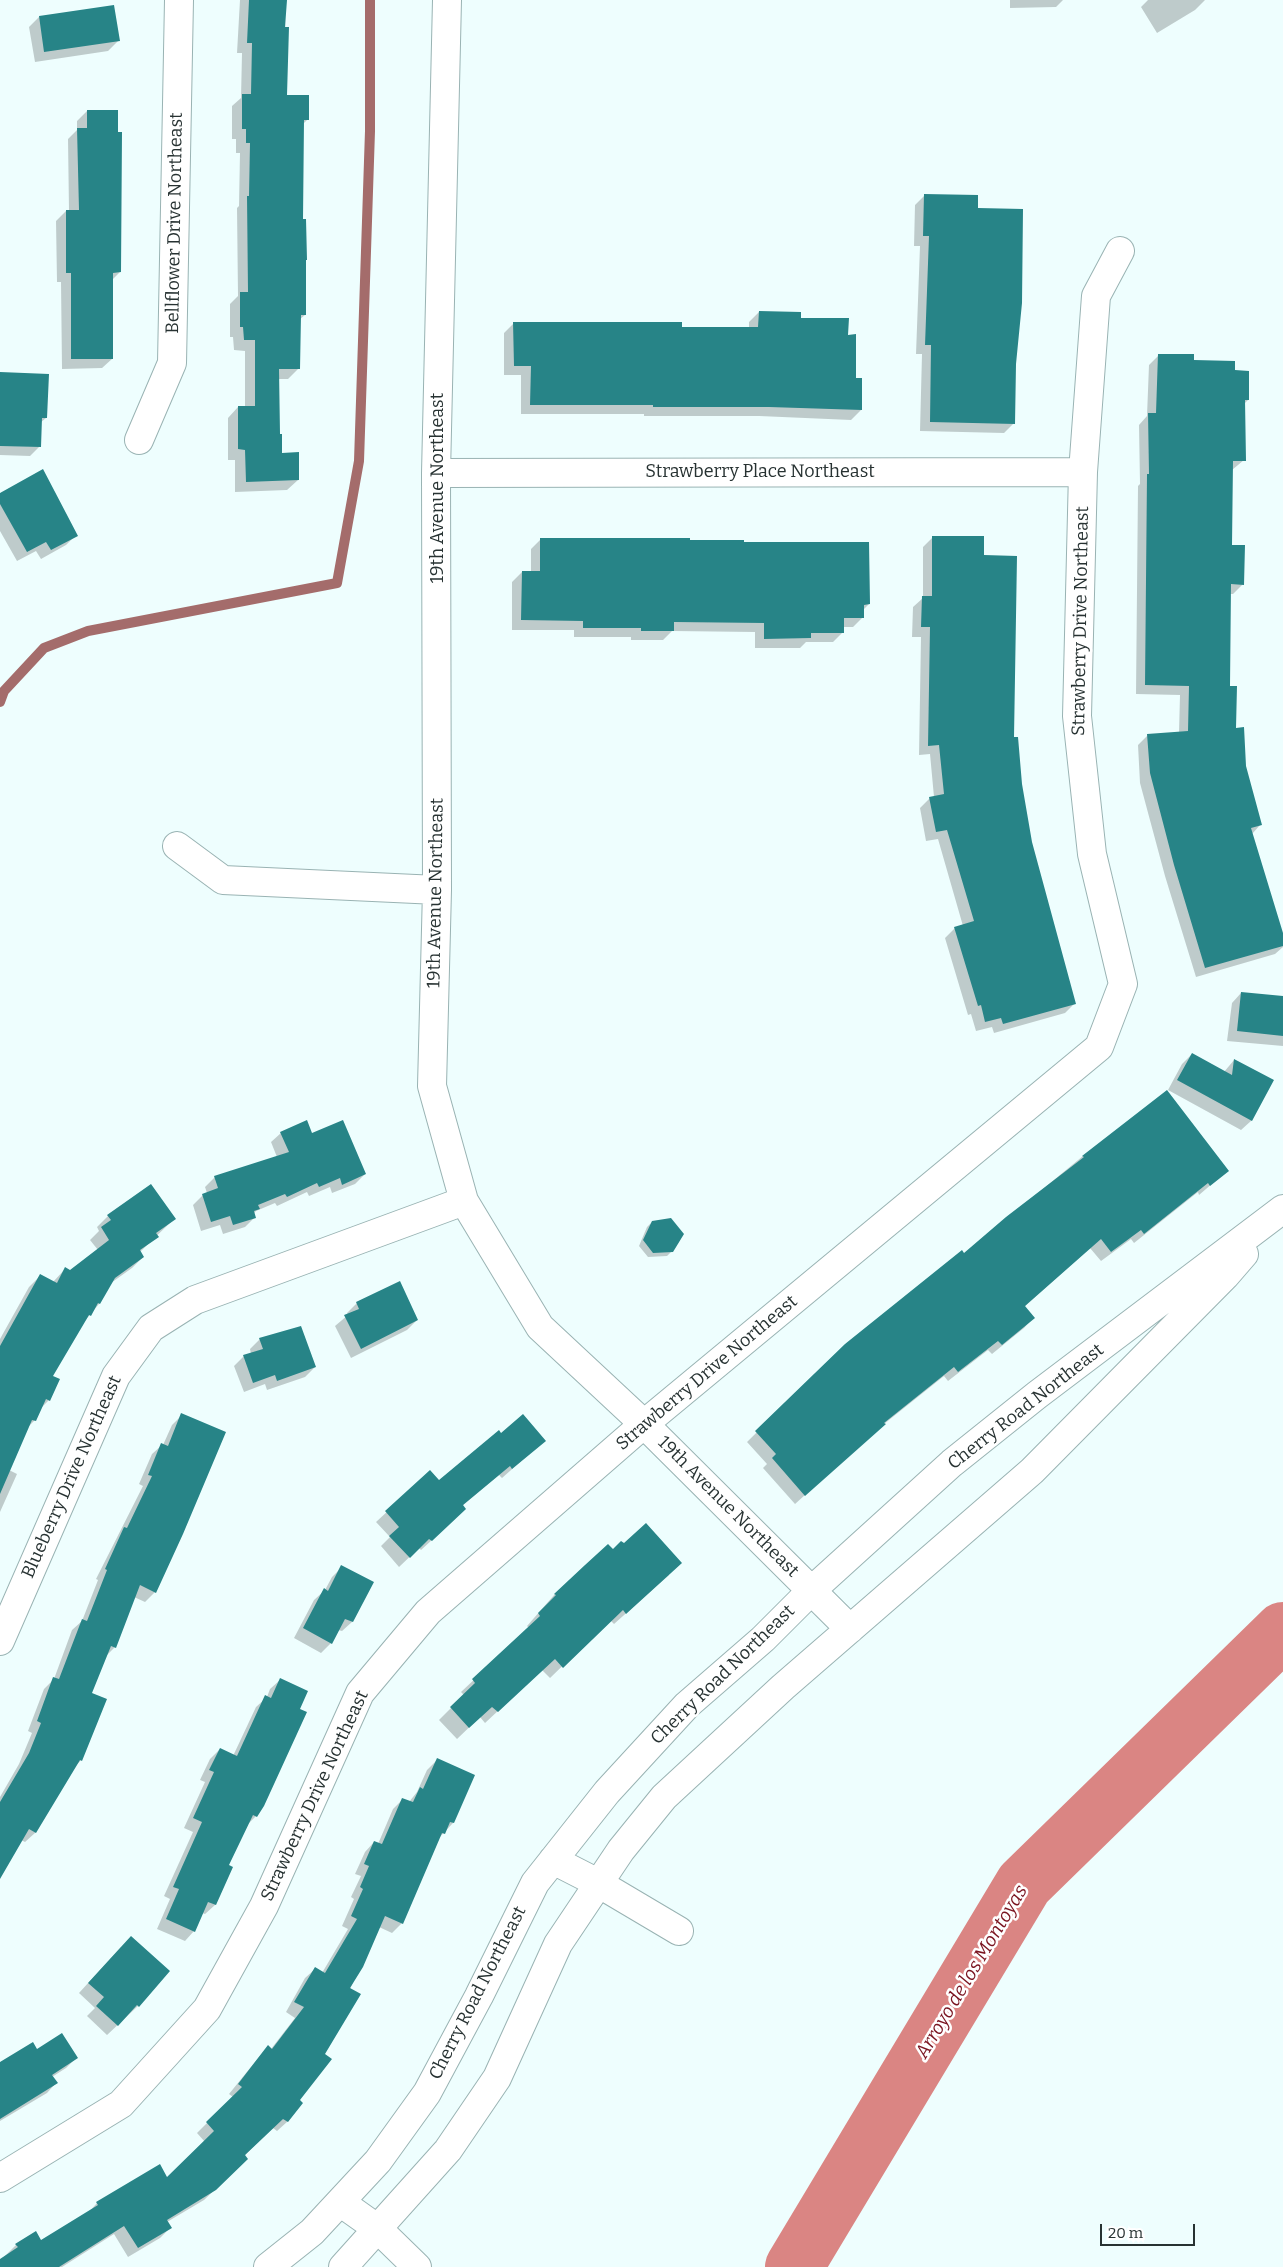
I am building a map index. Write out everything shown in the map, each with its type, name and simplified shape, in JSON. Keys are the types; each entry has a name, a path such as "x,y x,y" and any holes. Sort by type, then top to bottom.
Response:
{"street":[{"name":"Bellflower Drive Northeast","path":"139,440 172,363 179,0"},
{"name":"19th Avenue Northeast","path":"447,0 436,473 436,890 432,1086 464,1201 540,1327 644,1424 850,1629"},
{"name":"Strawberry Drive Northeast","path":"0,2178 121,2104 207,2009 264,1906 360,1693 428,1612 644,1424 1099,1046 1123,984 1092,854 1077,716 1083,472 1096,296 1120,251"},
{"name":"Strawberry Place Northeast","path":"436,473 1083,472"},
{"path":"178,846 223,880 436,890"},
{"name":"Blueberry Drive Northeast","path":"0,1641 116,1376 151,1328 195,1300 464,1201"},
{"name":"Cherry Road Northeast","path":"268,2267 312,2232 378,2161 427,2092 479,1996 535,1883 607,1792 687,1705 763,1639 812,1590 952,1463 1038,1395 1281,1211"},
{"name":"Cherry Road Northeast","path":"343,2267 448,2150 497,2078 558,1944 621,1850 664,1797 783,1687 1032,1470 1224,1276 1281,1211"},
{"path":"554,1860 598,1883 679,1931"},
{"path":"340,2202 378,2229 417,2267"}],"building":[{"path":"249,0 287,0 285,27 289,27 287,95 309,95 309,120 304,120 303,219 306,219 306,315 301,315 300,369 279,369 282,453 299,452 299,480 246,482 245,450 238,449 238,406 255,406 255,340 244,340 243,327 240,327 240,292 248,292 247,196 249,196 250,143 246,143 246,129 242,129 242,94 251,94 252,43 247,43"},
{"path":"114,5 120,41 44,52 39,16"},
{"path":"87,110 118,110 118,132 122,132 121,272 113,273 113,359 71,359 71,273 66,273 66,210 79,210 77,128 87,128"},
{"path":"924,194 978,195 978,208 1023,209 1022,303 1016,364 1015,424 930,422 931,345 925,345 929,236 923,236"},
{"path":"759,311 801,312 801,318 849,318 848,335 856,334 856,378 862,378 862,410 769,407 653,407 653,405 530,405 531,366 514,366 513,322 682,322 682,327 758,327"},
{"path":"1158,354 1194,354 1194,360 1235,361 1235,370 1249,371 1249,400 1245,400 1246,461 1233,461 1232,545 1245,545 1244,585 1231,584 1230,686 1237,686 1236,728 1244,727 1246,766 1262,825 1251,828 1283,933 1283,946 1205,968 1174,865 1150,773 1147,734 1188,731 1189,686 1145,685 1147,474 1149,474 1148,413 1156,413"},
{"path":"0,372 49,374 47,418 42,418 41,447 0,446"},
{"path":"43,469 78,536 51,550 46,542 27,552 0,504 0,493"},
{"path":"932,536 984,536 984,555 1017,556 1014,737 1018,737 1022,784 1032,842 1076,1004 1003,1024 1001,1018 985,1022 981,1005 978,1006 954,927 974,921 947,830 936,832 929,797 944,794 939,745 928,746 930,627 921,627 922,596 932,596"},
{"path":"540,538 690,538 690,540 744,540 744,542 869,542 870,604 864,605 864,618 844,618 844,633 811,633 811,638 764,639 764,623 674,622 674,631 641,631 641,628 583,628 583,621 521,620 522,571 540,571"},
{"path":"1241,992 1283,996 1283,1036 1237,1031"},
{"path":"1192,1053 1232,1075 1234,1059 1274,1080 1252,1121 1177,1080"},
{"path":"1167,1090 1229,1171 1210,1186 1208,1183 1144,1234 1141,1230 1111,1252 1101,1239 1025,1306 1035,1318 1002,1345 998,1341 958,1372 954,1367 884,1423 886,1424 805,1496 772,1458 776,1454 755,1431 845,1344 962,1250 964,1253 1006,1217"},
{"path":"307,1120 312,1133 343,1120 366,1174 342,1185 340,1178 319,1187 317,1183 287,1197 285,1194 258,1205 260,1209 254,1211 256,1218 233,1225 230,1216 211,1222 202,1194 218,1188 214,1176 289,1152 280,1132"},
{"path":"151,1184 176,1219 156,1233 159,1237 140,1250 144,1257 115,1278 100,1304 98,1303 91,1316 89,1315 53,1376 60,1379 50,1401 46,1399 36,1421 32,1420 0,1494 0,1346 40,1274 57,1283 65,1267 70,1270 109,1240 101,1227 111,1220 107,1215"},
{"path":"671,1218 684,1234 673,1252 653,1253 643,1240 652,1221"},
{"path":"400,1281 418,1320 361,1349 344,1315 359,1309 356,1302"},
{"path":"301,1326 316,1367 277,1381 275,1375 253,1383 243,1355 263,1349 259,1338"},
{"path":"181,1413 226,1432 156,1593 140,1585 116,1648 111,1646 92,1693 107,1699 82,1761 80,1760 36,1833 29,1829 0,1879 0,1802 29,1753 41,1723 37,1721 53,1677 59,1679 82,1619 87,1621 107,1570 105,1569 124,1527 127,1528 152,1476 148,1475 161,1443 168,1446"},
{"path":"523,1414 546,1441 512,1469 510,1466 463,1505 466,1509 432,1541 429,1539 410,1558 389,1536 399,1527 385,1511 430,1470 439,1480 499,1430 501,1433"},
{"path":"646,1523 682,1563 626,1614 623,1610 563,1668 555,1659 498,1712 492,1707 469,1728 450,1707 475,1683 472,1679 540,1616 538,1613 556,1595 554,1594 608,1544 613,1549 621,1541 624,1543"},
{"path":"341,1565 374,1582 353,1622 345,1619 332,1644 303,1628 324,1588 328,1591"},
{"path":"280,1678 308,1691 300,1709 307,1712 264,1806 257,1817 253,1815 229,1865 233,1867 216,1905 208,1902 195,1932 166,1919 179,1889 173,1887 202,1822 193,1818 214,1772 209,1770 220,1748 237,1756 265,1695 271,1698"},
{"path":"437,1758 475,1775 454,1823 450,1822 445,1834 442,1833 403,1924 385,1916 363,1967 350,1988 361,1994 325,2054 332,2059 300,2100 303,2103 288,2122 283,2119 245,2155 248,2159 216,2190 167,2220 172,2228 138,2248 124,2226 59,2267 0,2267 0,2259 18,2247 15,2244 36,2231 41,2240 98,2205 96,2202 160,2164 167,2177 214,2131 206,2122 242,2087 238,2084 268,2045 272,2049 304,2007 294,2002 315,1967 325,1973 357,1919 351,1916 363,1889 360,1887 369,1866 364,1864 374,1841 382,1844 402,1798 413,1802 420,1787 423,1789"},
{"path":"131,1936 170,1971 139,2007 137,2005 118,2026 96,2006 104,1997 88,1983"},
{"path":"62,2033 78,2058 52,2075 58,2083 0,2119 0,2062 33,2042 37,2049"}],"waterway":[{"path":"0,702 4,691 44,648 88,631 337,583 359,461 370,131 370,0"},
{"name":"Arroyo de los Montoyas","path":"794,2267 1024,1884 1283,1631"}]}
